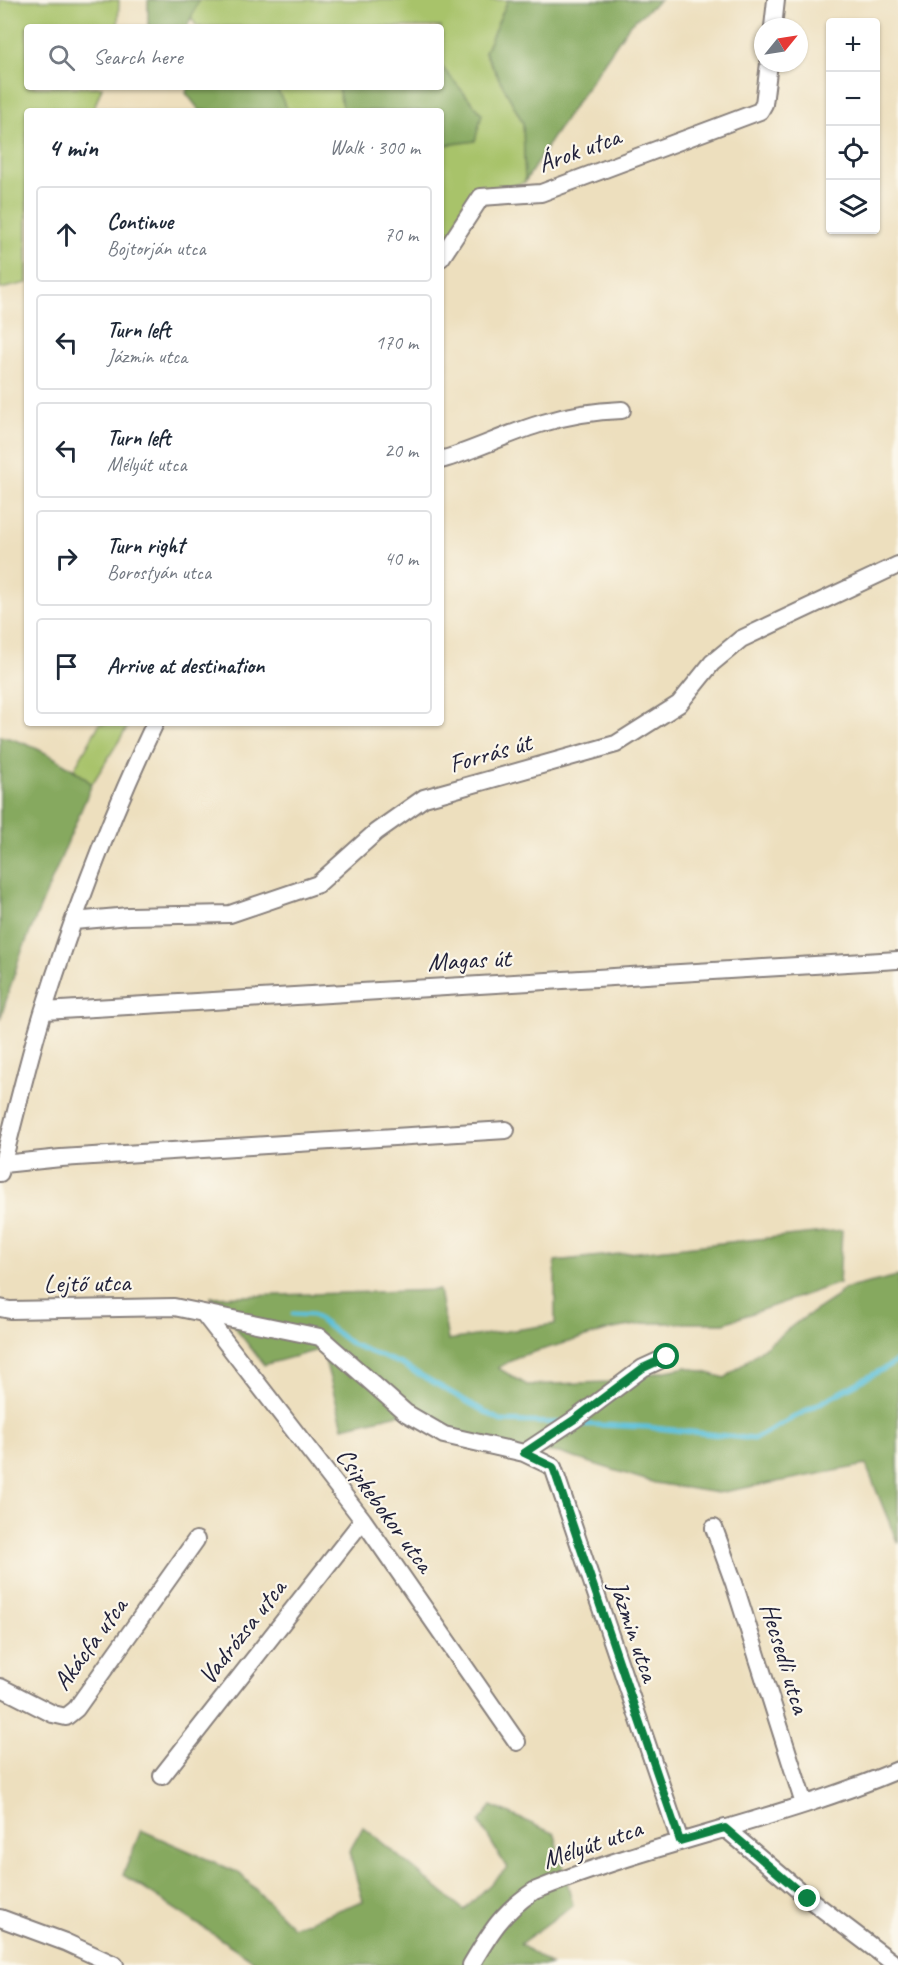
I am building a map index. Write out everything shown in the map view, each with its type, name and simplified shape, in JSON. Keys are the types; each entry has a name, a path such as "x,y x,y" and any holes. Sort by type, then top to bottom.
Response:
{"street":[{"path":"774,18 776,0"},
{"name":"Árok utca","path":"444,253 481,197 541,193 760,111 764,104 768,72"},
{"path":"444,459 542,423 594,411 622,410"},
{"name":"Forrás út","path":"74,921 129,916 230,914 318,884 376,832 424,798 616,744 679,704 712,663 741,639 898,566"},
{"path":"154,726 127,782 74,921 44,1011 1,1168 61,1158 506,1130"},
{"name":"Magas út","path":"44,1011 898,960"},
{"name":"Lejtő utca","path":"0,1308 10,1310 174,1307 204,1314"},
{"name":"Jázmin utca","path":"204,1314 320,1336 406,1413 444,1435 524,1453 553,1467 680,1841"},
{"name":"Csipkebokor utca","path":"204,1314 363,1520 517,1742"},
{"path":"524,1453 575,1419 643,1368 667,1357"},
{"name":"Vadrózsa utca","path":"162,1776 363,1520"},
{"name":"Hecsedli utca","path":"714,1528 734,1583 804,1804"},
{"name":"Akácfa utca","path":"0,1687 53,1714 66,1717 76,1708 196,1540"},
{"name":"Mélyút utca","path":"471,1965 500,1918 517,1902 534,1892 680,1841 804,1804 898,1770"},
{"path":"725,1828 808,1899 896,1965"},
{"path":"0,1918 65,1942 115,1965"}],"green space":[{"path":"0,0 119,0 118,24 24,24 24,90 101,90 94,108 24,108 24,284 0,289"},
{"path":"148,0 199,0 188,24 148,24"},
{"path":"180,0 508,0 485,53 523,123 525,182 481,197 444,252 444,108 248,108 237,90 444,90 444,24 195,24"},
{"path":"508,0 660,0 630,24 525,182 523,123 485,52"},
{"path":"444,70 482,114 475,141 445,145 444,148 444,108 342,108 339,90 444,90"},
{"path":"187,90 278,90 286,108 198,108 186,93"},
{"path":"98,726 128,726 92,784 74,769"},
{"path":"0,736 49,755 92,784 20,956 0,1020"},
{"path":"842,1230 839,1283 724,1323 649,1323 613,1329 517,1357 498,1368 527,1385 608,1382 687,1367 725,1378 844,1289 898,1276 898,1544 866,1465 718,1493 655,1483 559,1453 457,1442 399,1414 343,1427 322,1349 264,1365 211,1297 439,1290 448,1340 555,1324 555,1261"},
{"path":"492,1806 555,1834 573,1905 520,1944 551,1965 260,1965 123,1875 141,1830 239,1873 293,1927 363,1901 349,1852 363,1827 464,1910 507,1868 479,1822"}],"waterway":[{"path":"293,1314 313,1315 353,1345 401,1364 501,1421 560,1423"},
{"path":"575,1424 647,1427 754,1439 898,1361"}],"route":[{"path":"667,1357 643,1368 575,1419 524,1453 553,1467 680,1841 725,1828 808,1899"}]}
